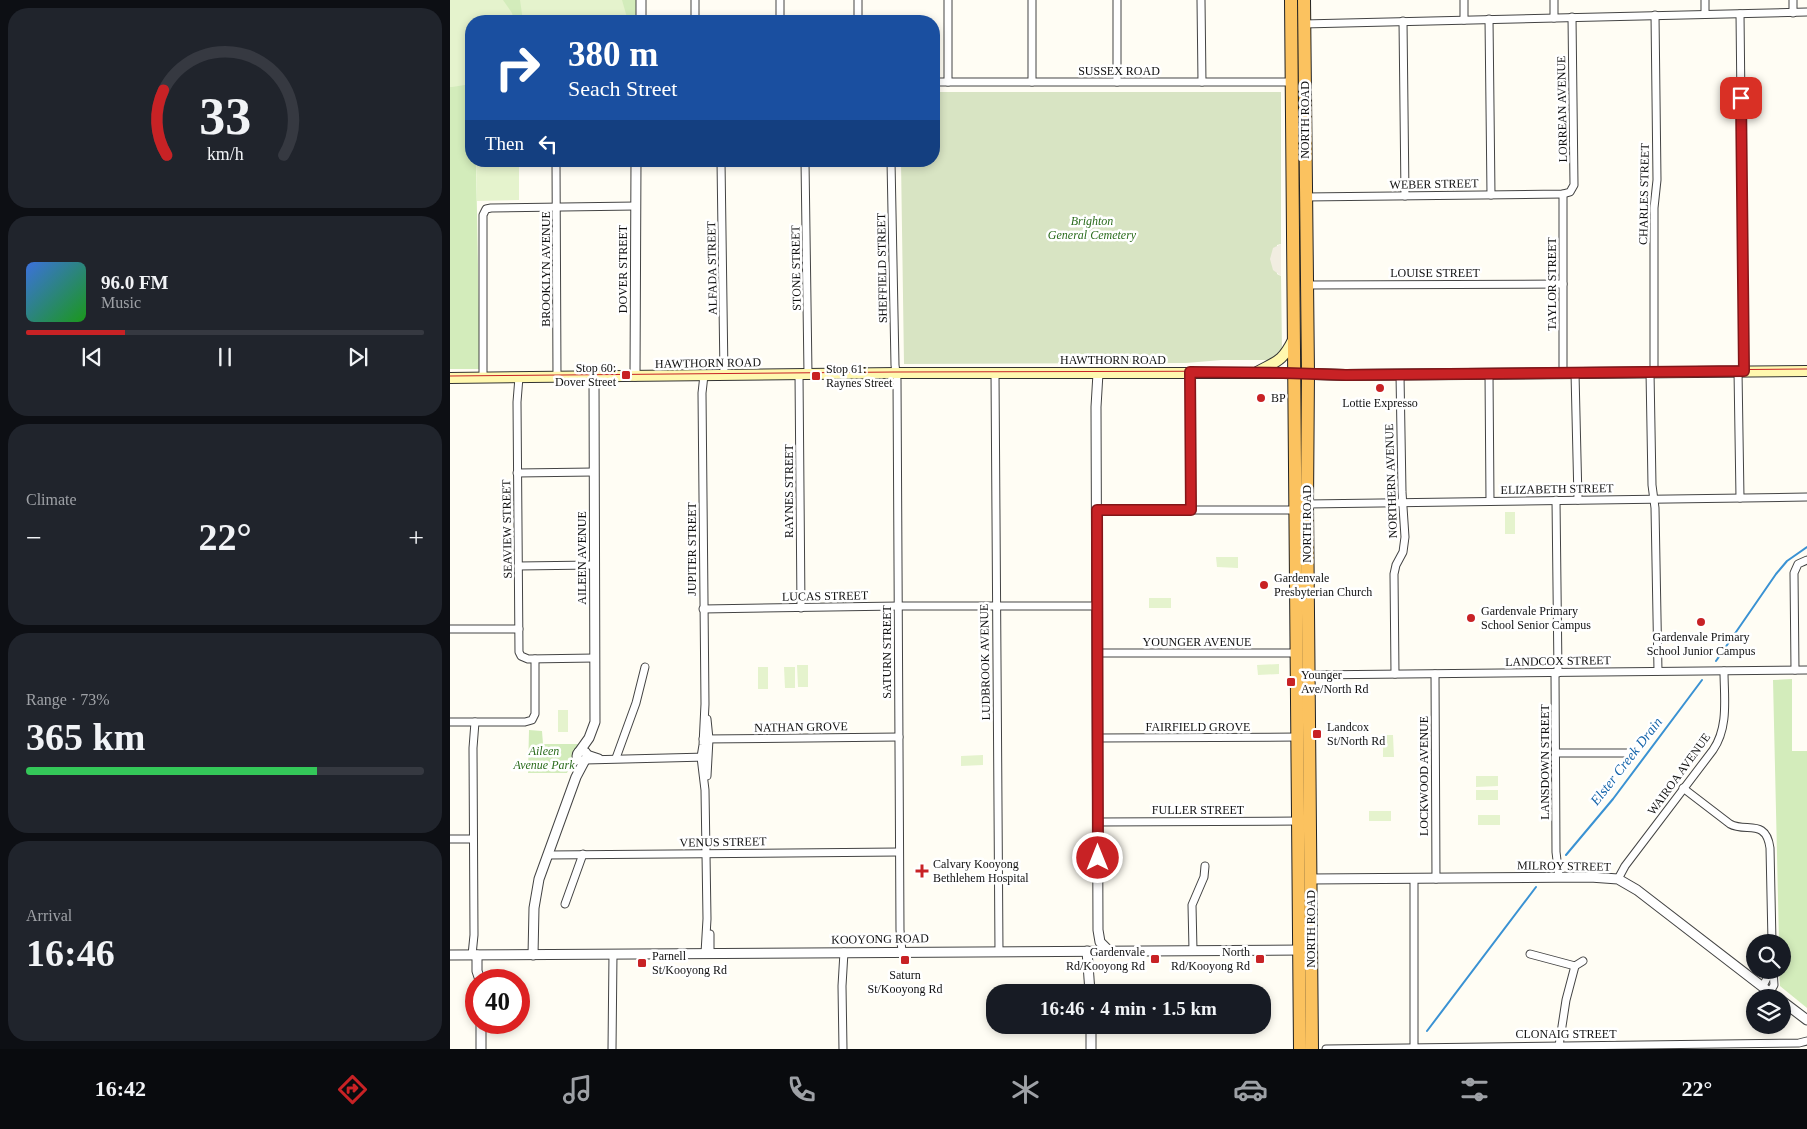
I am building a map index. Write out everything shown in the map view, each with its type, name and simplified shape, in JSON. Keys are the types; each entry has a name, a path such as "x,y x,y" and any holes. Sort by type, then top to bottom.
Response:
{"highway":[{"name":"NORTH ROAD","path":"1291,0 1298,24"},
{"name":"NORTH ROAD","path":"1304,0 1298,24 1294,414 1302,507 1308,675 1304,779 1299,821 1312,1049"},
{"name":"NORTH ROAD","path":"1298,82 1308,285 1308,413 1302,507 1297,653 1298,737 1304,779 1310,880 1300,1049"},
{"path":"1294,414 1308,413"}],"main road":[{"path":"1256,373 1280,360 1288,351 1294,338"},
{"name":"HAWTHORN ROAD","path":"450,378 896,373 1489,374 1807,370"}],"street":[{"path":"641,0 641,15"},
{"path":"695,0 695,15"},
{"path":"780,0 780,15"},
{"path":"858,0 858,15"},
{"path":"948,0 948,82"},
{"path":"1032,0 1032,82"},
{"path":"1117,0 1117,82"},
{"path":"1202,0 1202,82"},
{"path":"1464,0 1464,20"},
{"path":"1554,0 1554,18"},
{"path":"1705,0 1705,14"},
{"path":"1793,0 1793,13"},
{"path":"1298,24 1807,12"},
{"path":"1740,14 1740,498"},
{"name":"CHARLES STREET","path":"1655,15 1657,180 1654,208 1652,372 1653,499 1655,508 1658,671"},
{"name":"LORREAN AVENUE","path":"1563,194 1570,192 1574,185 1572,17"},
{"path":"1489,19 1491,195"},
{"path":"1403,21 1405,196"},
{"name":"SUSSEX ROAD","path":"940,82 1298,82"},
{"name":"BROOKLYN AVENUE","path":"556,167 558,377"},
{"name":"DOVER STREET","path":"635,376 636,167"},
{"name":"ALFADA STREET","path":"722,167 724,375"},
{"name":"STONE STREET","path":"804,374 805,167"},
{"name":"SHEFFIELD STREET","path":"891,167 896,373"},
{"name":"WEBER STREET","path":"1305,197 1563,194"},
{"name":"TAYLOR STREET","path":"1563,194 1563,373"},
{"path":"483,378 484,215 486,209 636,206"},
{"name":"LOUISE STREET","path":"1308,285 1563,284"},
{"path":"1190,372 1191,510"},
{"name":"SATURN STREET","path":"896,373 900,952"},
{"name":"LUDBROOK AVENUE","path":"995,373 1000,951"},
{"path":"1095,373 1098,930 1100,942 1108,950"},
{"path":"1575,373 1578,500"},
{"name":"RAYNES STREET","path":"801,608 804,374"},
{"name":"NORTHERN AVENUE","path":"1395,674 1394,574 1404,548 1400,374"},
{"path":"1489,374 1490,501"},
{"name":"JUPITER STREET","path":"702,375 703,609 706,739 704,757 708,953"},
{"name":"SEAVIEW STREET","path":"516,377 519,650 521,656 526,659 535,659"},
{"name":"AILEEN AVENUE","path":"533,955 535,898 539,879 595,722 594,377"},
{"path":"517,473 594,472"},
{"name":"ELIZABETH STREET","path":"1097,510 1191,510 1403,502 1807,497"},
{"name":"LANSDOWN STREET","path":"1556,500 1556,878"},
{"path":"1794,670 1794,573 1798,564 1807,560"},
{"path":"518,566 594,565"},
{"name":"LUCAS STREET","path":"703,609 899,606 1097,606"},
{"path":"450,629 519,629"},
{"name":"YOUNGER AVENUE","path":"1097,653 1297,653"},
{"path":"450,722 525,722 532,720 535,714 535,659 595,658"},
{"path":"616,758 636,703 645,667"},
{"name":"WAIROA AVENUE","path":"1618,879 1625,866 1720,737 1724,713 1724,670"},
{"name":"LANDCOX STREET","path":"1308,675 1807,670"},
{"name":"LOCKWOOD AVENUE","path":"1434,674 1436,879"},
{"path":"472,722 474,936 477,969"},
{"name":"NATHAN GROVE","path":"706,739 899,737"},
{"name":"FAIRFIELD GROVE","path":"1098,738 1298,737"},
{"path":"1556,754 1635,753"},
{"path":"583,756 600,758 704,757"},
{"path":"1683,788 1730,824 1754,827 1762,831 1768,838 1770,848 1772,934"},
{"name":"FULLER STREET","path":"1098,822 1299,821"},
{"path":"450,839 473,839"},
{"name":"VENUS STREET","path":"548,855 899,852"},
{"path":"565,904 583,854"},
{"path":"1193,950 1192,905 1204,877 1205,866"},
{"name":"MILROY STREET","path":"1310,880 1603,877 1618,879 1637,890 1766,989"},
{"path":"1414,879 1414,1047"},
{"name":"KOOYONG ROAD","path":"450,955 1305,950"},
{"path":"1090,951 1090,984"},
{"path":"841,952 843,1049"},
{"path":"611,954 612,1049"},
{"path":"1530,954 1575,966"},
{"path":"1558,1046 1566,1000 1575,966 1583,961"},
{"path":"1791,1008 1807,1020"},
{"path":"481,1034 481,1049"},
{"path":"1091,1034 1091,1049"},
{"name":"CLONAIG STREET","path":"1326,1049 1777,1046 1807,1041"}],"green space":[{"path":"450,0 637,0 638,15 465,15 465,167 476,167 480,369 450,369"},
{"path":"450,0 503,0 512,15 465,15 465,85 450,87"},
{"path":"520,0 622,0 626,15 522,15"},
{"name":"Brighton General Cemetery","path":"940,92 1281,92 1281,244 1277,245 1277,274 1281,276 1282,349 1276,356 1268,360 1222,360 1186,363 904,364 901,167 940,167"},
{"path":"476,167 519,167 519,200 477,201"},
{"path":"1505,512 1515,512 1515,534 1505,534"},
{"path":"1216,557 1238,557 1238,568 1217,567"},
{"path":"1149,598 1171,598 1171,608 1149,608"},
{"path":"1279,664 1279,674 1258,675 1257,665"},
{"path":"797,665 808,665 808,687 798,687"},
{"path":"758,667 768,667 768,689 758,689"},
{"path":"784,667 795,667 795,688 785,688"},
{"path":"1792,679 1792,751 1807,751 1807,1008 1791,995 1791,989 1784,989 1780,986 1780,979 1791,979 1791,934 1779,934 1773,680"},
{"path":"558,710 568,710 568,732 558,732"},
{"name":"Aileen Avenue Park","path":"529,730 542,731 543,744 578,744 567,773 528,773"},
{"path":"1383,735 1393,735 1394,757 1383,757"},
{"path":"983,755 983,765 961,766 961,756"},
{"path":"1476,776 1498,776 1498,786 1476,787"},
{"path":"1476,790 1498,790 1498,800 1476,800"},
{"path":"1369,811 1391,811 1391,821 1369,821"},
{"path":"1478,815 1500,815 1500,825 1478,825"}],"shaded area":[{"path":"1281,244 1281,276 1273,270 1270,259 1273,248"}],"waterway":[{"name":"Elster Creek Drain","path":"1716,661 1776,574 1787,561 1807,547"},
{"name":"Elster Creek Drain","path":"1566,855 1613,799 1702,680"},
{"name":"Elster Creek Drain","path":"1427,1031 1536,887"}],"tram line":[{"path":"450,376 895,372 1286,371 1346,373 1807,369"}],"place":[{"name":"Stop 60: Dover Street","path":"626,375"},
{"name":"Stop 61: Raynes Street","path":"816,376"},
{"name":"Lottie Expresso","path":"1380,388"},
{"name":"BP","path":"1261,398"},
{"name":"Gardenvale Presbyterian Church","path":"1264,585"},
{"name":"Gardenvale Primary School Senior Campus","path":"1471,618"},
{"name":"Gardenvale Primary School Junior Campus","path":"1701,622"},
{"name":"Younger Ave/North Rd","path":"1291,682"},
{"name":"Landcox St/North Rd","path":"1317,734"},
{"name":"Calvary Kooyong Bethlehem Hospital","path":"922,871"},
{"name":"Gardenvale Rd/Kooyong Rd","path":"1155,959"},
{"name":"North Rd/Kooyong Rd","path":"1260,959"},
{"name":"Saturn St/Kooyong Rd","path":"905,960"},
{"name":"Parnell St/Kooyong Rd","path":"642,963"}],"route":[{"path":"1098,858 1097,510 1191,510 1190,372 1346,375 1744,371 1741,98"}]}
